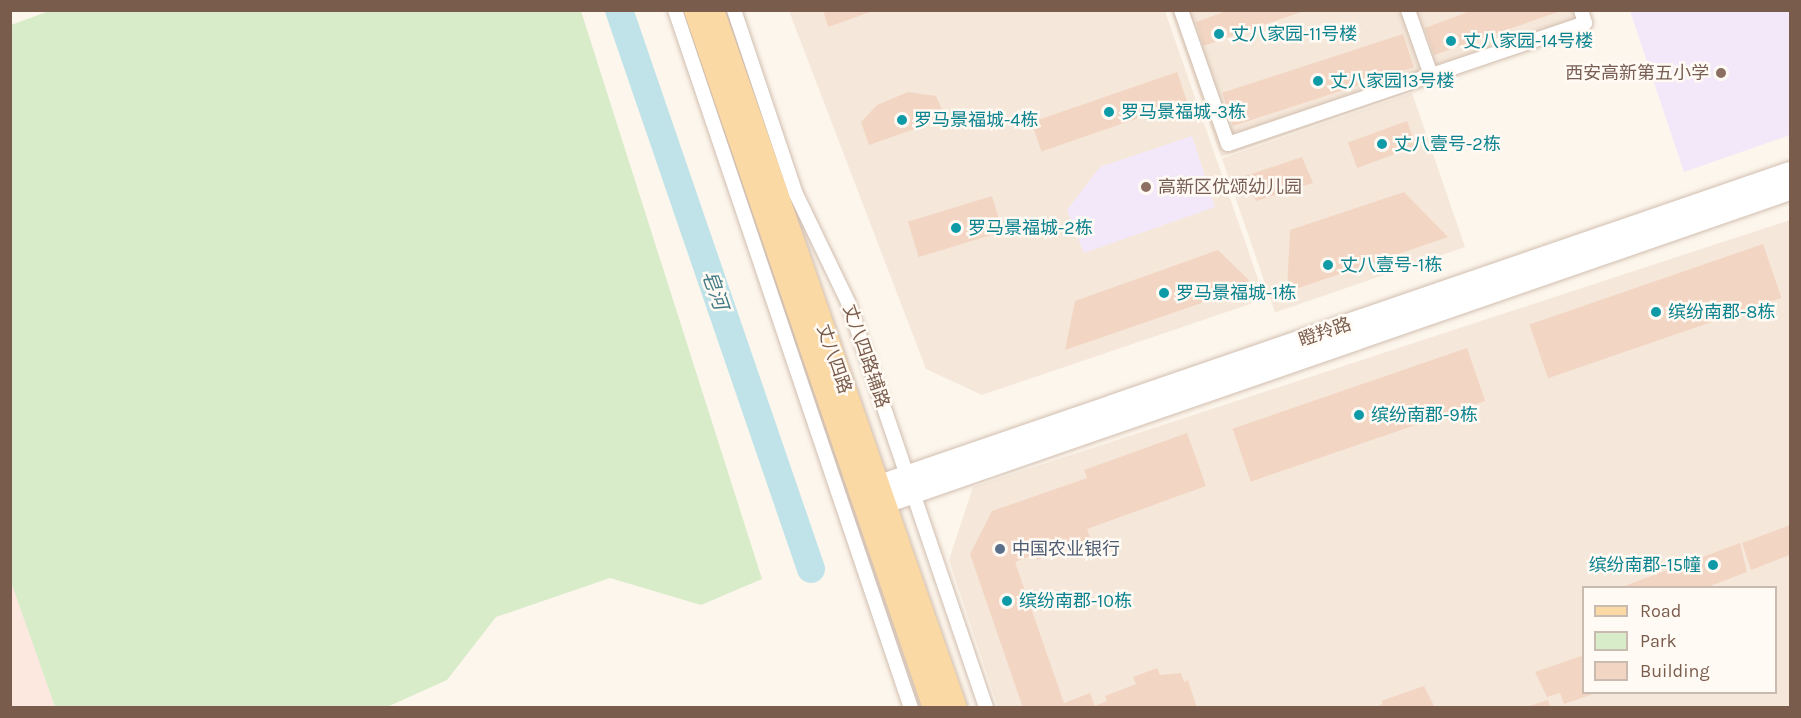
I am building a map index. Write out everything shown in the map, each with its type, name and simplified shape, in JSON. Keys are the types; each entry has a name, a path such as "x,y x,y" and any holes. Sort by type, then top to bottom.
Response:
{"main road":[{"name":"丈八四路","path":"695,10 872,498 956,708"},
{"name":"丈八四路","path":"713,10 872,498 934,708"}],"street":[{"path":"675,10 911,708"},
{"name":"丈八四路辅路","path":"734,10 796,194 848,302 986,708"},
{"path":"1181,10 1228,144 1585,23 1581,10"},
{"path":"1408,10 1431,75"},
{"name":"瞪羚路","path":"910,485 1791,172"},
{"name":"瞪羚路","path":"872,498 1791,190"}],"shaded area":[{"path":"1587,10 1593,28 1221,157 1171,11"},
{"path":"789,11 1165,11 1265,299 982,395 926,369"},
{"name":"西安高新第五小学","path":"1630,11 1790,11 1790,135 1684,172"},
{"path":"1412,93 1465,247 1275,313 1222,158"},
{"name":"高新区优颂幼儿园","path":"1192,136 1215,207 1084,253 1067,210 1100,167"},
{"path":"1790,220 1790,707 998,707 949,560 973,487"},
{"path":"11,579 55,707 11,707"}],"green space":[{"path":"52,10 581,11 762,579 701,605 610,578 496,617 447,680 387,707 55,707 10,579 11,25"}],"building":[{"path":"823,10 873,10 873,11 828,27"},
{"name":"丈八家园-11号楼","path":"1229,10 1304,11 1203,46 1196,22"},
{"name":"丈八家园-14号楼","path":"1473,10 1561,11 1434,55 1425,28"},
{"name":"丈八家园13号楼","path":"1403,34 1414,67 1233,126 1222,93"},
{"name":"罗马景福城-3栋","path":"1177,72 1187,101 1041,151 1031,122"},
{"name":"罗马景福城-4栋","path":"908,92 936,96 946,118 869,145 861,122 877,105"},
{"name":"丈八壹号-2栋","path":"1407,121 1416,146 1357,168 1348,143"},
{"path":"1302,157 1313,183 1256,201 1242,177"},
{"name":"丈八壹号-1栋","path":"1404,192 1448,237 1287,292 1290,230"},
{"name":"罗马景福城-2栋","path":"992,196 1003,231 919,257 908,222"},
{"name":"缤纷南郡-8栋","path":"1763,244 1782,298 1548,378 1529,324"},
{"name":"罗马景福城-1栋","path":"1218,250 1254,285 1065,350 1075,301"},
{"name":"缤纷南郡-9栋","path":"1467,348 1485,401 1251,482 1233,429"},
{"name":"缤纷南郡-10栋","path":"1187,433 1206,486 1087,529 1090,537 1071,547 1037,560 1035,554 1015,562 1064,703 1090,693 1095,706 1107,701 1105,696 1136,684 1133,677 1157,668 1160,675 1181,673 1184,682 1188,680 1197,708 1023,708 970,554 992,511 1087,478 1084,470"},
{"path":"1790,525 1790,555 1751,570 1742,543"},
{"name":"缤纷南郡-15幢","path":"1740,543 1747,572 1710,586 1624,586"},
{"path":"1582,656 1582,694 1593,694 1564,704 1560,693 1547,697 1535,672"},
{"path":"1424,686 1435,708 1374,708 1383,704 1381,701"},
{"path":"1548,700 1551,708 1526,707"}],"waterway":[{"name":"皂河","path":"619,10 811,569"}],"place":[{"name":"丈八家园-11号楼","path":"1219,34"},
{"name":"丈八家园-14号楼","path":"1451,41"},
{"name":"西安高新第五小学","path":"1721,73"},
{"name":"丈八家园13号楼","path":"1318,81"},
{"name":"罗马景福城-3栋","path":"1109,112"},
{"name":"罗马景福城-4栋","path":"902,120"},
{"name":"丈八壹号-2栋","path":"1382,144"},
{"name":"高新区优颂幼儿园","path":"1146,187"},
{"name":"罗马景福城-2栋","path":"956,228"},
{"name":"丈八壹号-1栋","path":"1328,265"},
{"name":"罗马景福城-1栋","path":"1164,293"},
{"name":"缤纷南郡-8栋","path":"1656,312"},
{"name":"缤纷南郡-9栋","path":"1359,415"},
{"name":"中国农业银行","path":"1000,549"},
{"name":"缤纷南郡-15幢","path":"1713,565"},
{"name":"缤纷南郡-10栋","path":"1007,601"}]}
